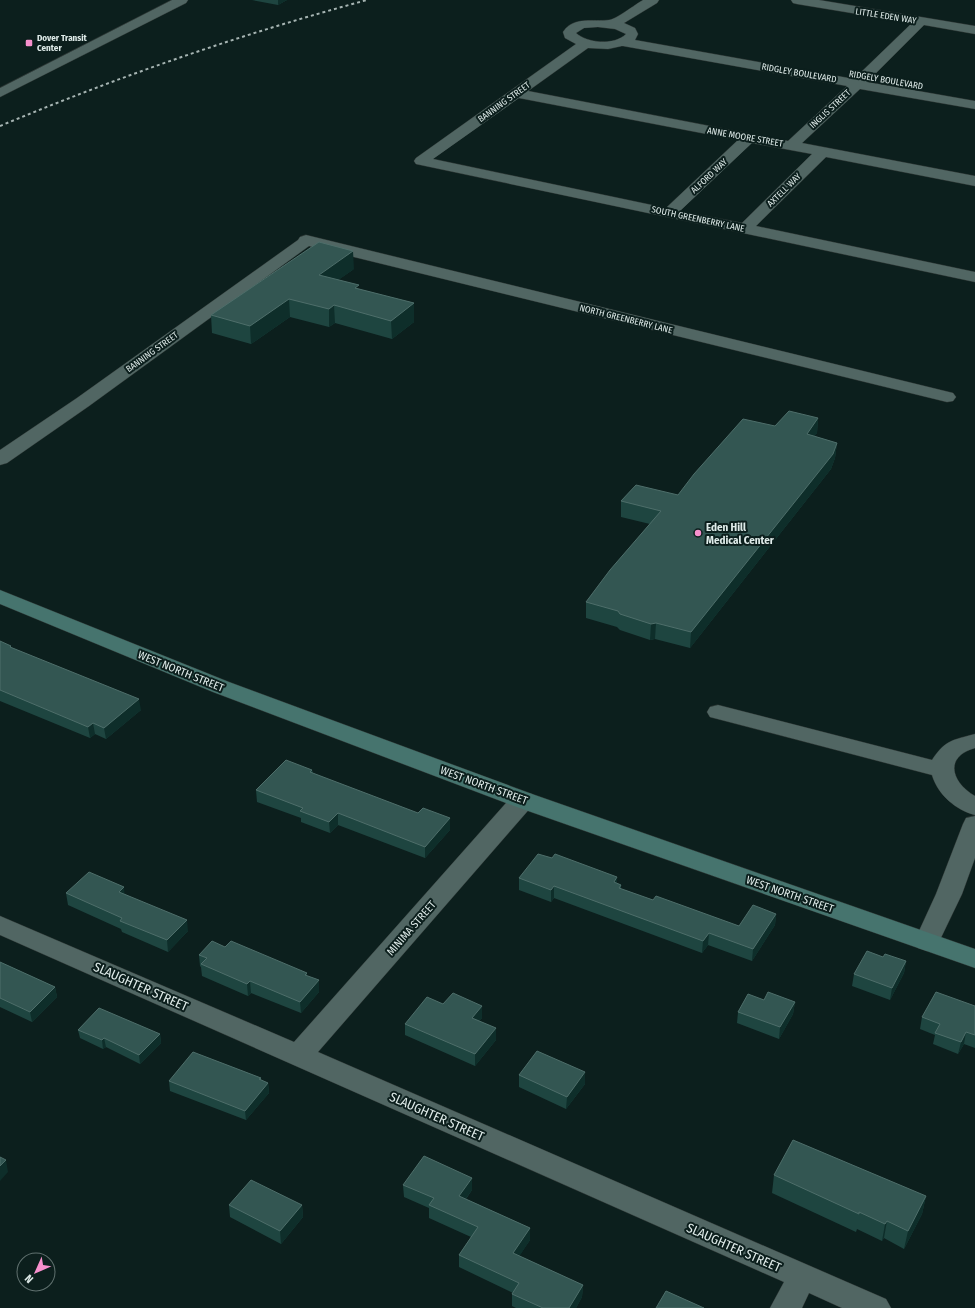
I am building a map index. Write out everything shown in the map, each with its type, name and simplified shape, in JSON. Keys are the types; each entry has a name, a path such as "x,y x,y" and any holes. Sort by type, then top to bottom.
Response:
{"main road":[{"name":"WEST NORTH STREET","path":"0,596 221,687 523,800 975,958"}],"street":[{"path":"0,93 182,0"},
{"path":"613,24 653,0"},
{"name":"LITTLE EDEN WAY","path":"797,0 975,30"},
{"name":"INGLIS STREET","path":"791,146 861,80 920,21"},
{"path":"588,24 613,24 630,31 627,38 608,44 586,43 573,39 569,32 572,28 588,24"},
{"name":"RIDGLEY BOULEVARD","path":"627,38 861,80 975,105"},
{"name":"BANNING STREET","path":"421,161 586,43"},
{"name":"RIDGELY BOULEVARD","path":"861,80 975,96"},
{"name":"ANNE MOORE STREET","path":"516,93 975,180"},
{"name":"ALFORD WAY","path":"669,213 749,138"},
{"name":"AXTELL WAY","path":"745,229 822,152"},
{"name":"SOUTH GREENBERRY LANE","path":"421,161 975,277"},
{"name":"BANNING STREET","path":"0,459 83,402 304,242"},
{"name":"NORTH GREENBERRY LANE","path":"304,242 947,397"},
{"path":"718,712 942,770"},
{"path":"975,741 958,746 949,753 943,761 942,770 943,778 948,788 956,796 975,807"},
{"name":"MINIMA STREET","path":"299,1056 523,800"},
{"path":"927,942 949,894 975,824"},
{"name":"SLAUGHTER STREET","path":"0,925 874,1308"},
{"path":"786,1308 802,1277"}],"building":[{"path":"319,242 353,251 319,275 359,285 355,288 414,303 391,321 334,305 329,309 289,299 250,326 211,315"},
{"name":"Eden Hill Medical Center","path":"789,411 818,418 807,434 837,443 833,454 691,632 656,623 651,624 620,614 618,611 586,602 610,570 661,511 621,501 636,485 678,495 694,474 743,419 775,426"},
{"path":"0,641 11,646 10,647 139,699 104,728 93,723 88,727 0,690"},
{"path":"286,760 312,770 310,772 418,813 423,808 450,818 425,847 338,813 329,822 300,811 303,808 256,790"},
{"path":"538,854 552,858 555,854 617,877 614,882 621,885 619,888 653,900 656,896 739,926 753,905 776,914 753,949 709,933 703,941 554,886 551,890 519,878"},
{"path":"89,872 124,887 119,892 187,920 167,940 120,921 122,918 66,893"},
{"path":"212,941 225,947 231,941 307,973 305,975 319,980 300,1002 250,981 247,984 201,964 207,958 199,955"},
{"path":"867,951 883,957 885,954 906,961 892,988 854,974"},
{"path":"0,962 55,987 30,1012 0,998"},
{"path":"768,992 795,1002 780,1027 738,1012 748,994 764,1000"},
{"path":"936,992 975,1006 975,1035 966,1032 961,1042 935,1033 940,1024 922,1017"},
{"path":"453,993 482,1006 472,1018 496,1028 475,1054 405,1024 427,997 443,1004"},
{"path":"99,1008 160,1034 139,1055 104,1038 102,1040 78,1030"},
{"path":"537,1051 585,1072 567,1097 519,1075"},
{"path":"193,1052 261,1078 259,1079 268,1083 245,1111 169,1081"},
{"path":"793,1140 926,1196 908,1231 887,1221 885,1224 859,1212 859,1214 774,1175"},
{"path":"424,1156 472,1178 459,1196 530,1228 513,1253 583,1285 569,1308 543,1308 512,1294 519,1283 459,1255 478,1227 429,1205 434,1198 403,1185"},
{"path":"0,1157 6,1160 0,1166"},
{"path":"251,1180 302,1205 280,1231 229,1205"},
{"path":"666,1291 704,1308 656,1308"}],"railway":[{"path":"0,126 90,90 182,57 274,27 367,0"}],"place":[{"name":"Dover Transit Center","path":"29,43"},
{"name":"Eden Hill Medical Center","path":"698,533"}]}
